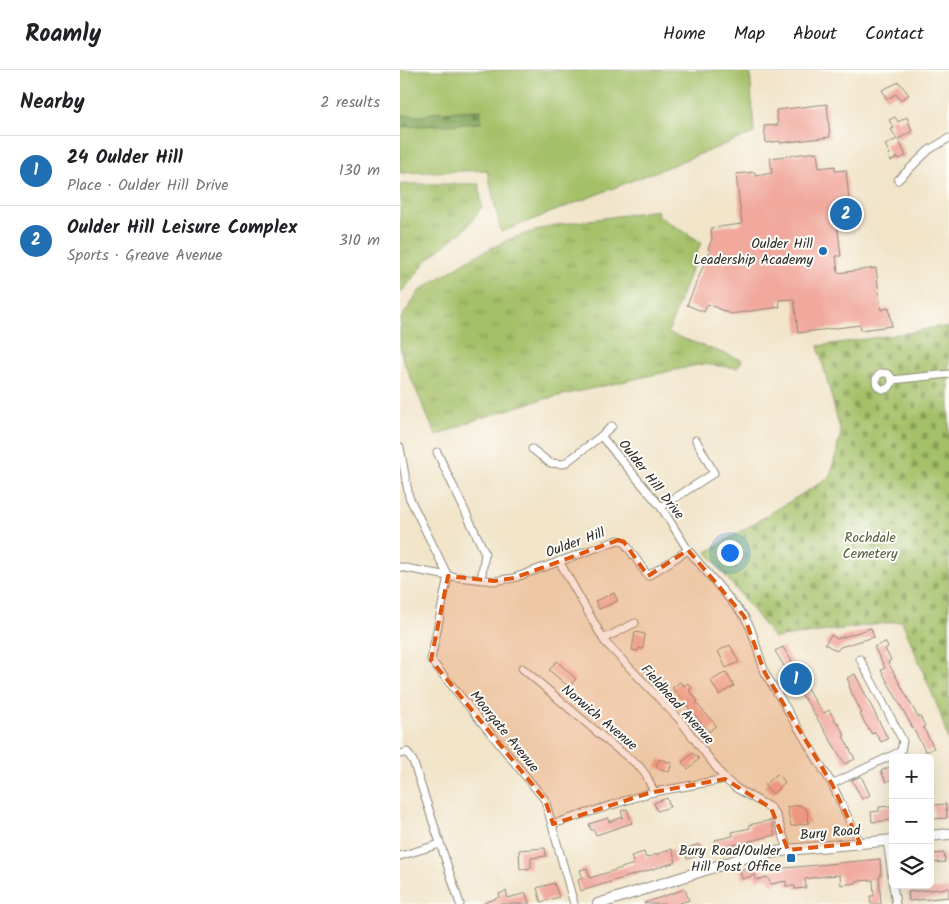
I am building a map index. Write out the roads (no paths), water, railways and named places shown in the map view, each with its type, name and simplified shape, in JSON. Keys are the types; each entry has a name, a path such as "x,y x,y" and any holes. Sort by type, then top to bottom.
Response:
{"main road":[{"path":"934,836 949,834"},
{"name":"Bury Road","path":"598,904 738,860 788,850 889,840"}],"street":[{"path":"898,180 929,150 949,138"},
{"path":"892,380 949,374"},
{"path":"601,436 612,426"},
{"name":"Oulder Hill Drive","path":"532,449 550,463 564,464 601,436 661,507 688,550 744,616 751,629 765,673 832,784 860,843"},
{"path":"661,507 714,473 696,440"},
{"path":"400,447 409,496 448,576"},
{"path":"437,452 485,553 481,580"},
{"name":"Oulder Hill","path":"400,567 448,576 494,581 514,578 618,540 624,542 648,576 688,550"},
{"name":"Fieldhead Avenue","path":"559,561 603,639 678,719 725,778 736,788 771,808 777,817 788,850"},
{"name":"Moorgate Avenue","path":"448,576 431,660 545,800 574,904"},
{"path":"603,639 635,623"},
{"path":"832,784 901,751 903,741 860,659"},
{"name":"Norwich Avenue","path":"522,668 639,766 646,775 654,792"},
{"path":"403,753 413,761 460,904"},
{"path":"552,824 654,792 725,778"},
{"path":"400,856 440,844"},
{"path":"894,889 896,904"}],"place":[{"name":"Oulder Hill Leisure Complex","path":"846,214"},
{"name":"Oulder Hill Leadership Academy","path":"823,251"},
{"name":"24 Oulder Hill","path":"796,679"},
{"name":"Bury Road/Oulder Hill Post Office","path":"791,858"}],"park label":[{"name":"Rochdale Cemetery","path":"870,546"}]}
